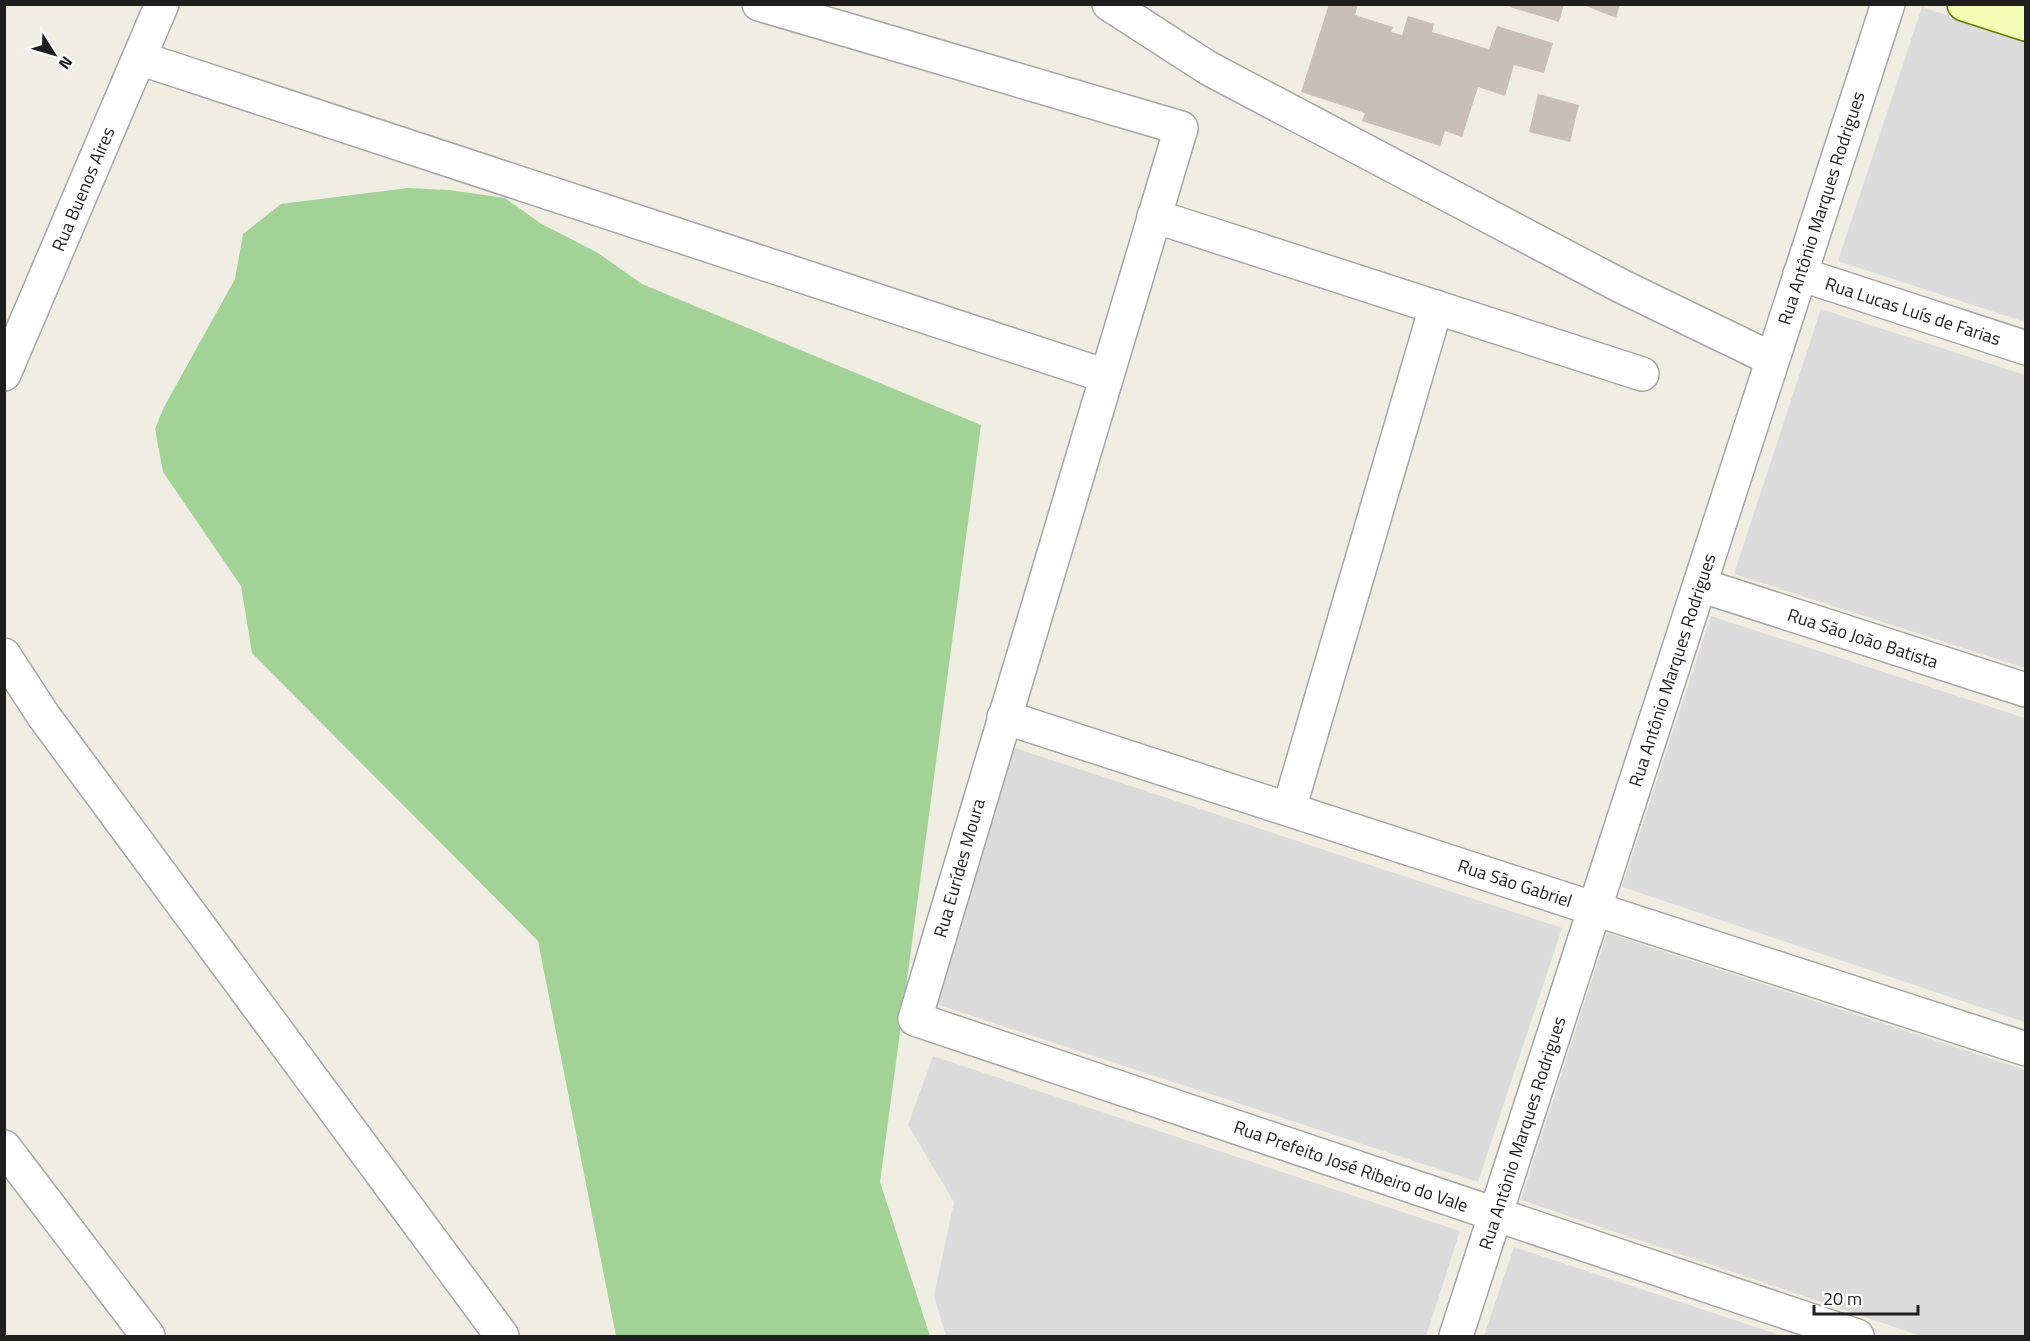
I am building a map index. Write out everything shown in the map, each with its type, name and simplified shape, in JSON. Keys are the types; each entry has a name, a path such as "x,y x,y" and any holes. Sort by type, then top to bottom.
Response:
{"street":[{"name":"Rua Buenos Aires","path":"4,374 162,4"},
{"name":"Rua Eurídes Moura","path":"759,4 1181,128 915,1019"},
{"path":"1109,4 1208,68 1621,286 1772,359"},
{"name":"Rua Antônio Marques Rodrigues","path":"1456,1336 1888,4"},
{"path":"1965,4 2025,24"},
{"path":"138,58 1106,375"},
{"path":"1154,216 1642,374"},
{"name":"Rua Lucas Luís de Farias","path":"1800,274 2025,348"},
{"path":"1288,809 1436,307"},
{"name":"Rua São João Batista","path":"1700,585 2025,690"},
{"path":"4,655 43,715 502,1336"},
{"path":"4,692 43,715"},
{"name":"Rua São Gabriel","path":"1004,717 2025,1049"},
{"name":"Rua Prefeito José Ribeiro do Vale","path":"915,1019 1857,1336"},
{"path":"4,1147 139,1332"}],"shaded area":[{"path":"1922,7 2025,41 2025,322 1838,261"},
{"path":"1821,309 2025,375 2025,668 1734,574"},
{"path":"1711,616 2025,718 2025,1022 1622,887"},
{"path":"1015,748 1562,928 1478,1182 930,1002"},
{"path":"1607,933 2025,1070 2025,1336 1921,1336 1521,1200"},
{"path":"933,1056 1460,1231 1426,1336 946,1336 934,1296 954,1202 908,1125"},
{"path":"1514,1247 1783,1336 1484,1336"}],"green space":[{"path":"408,188 449,190 505,198 540,223 598,253 642,284 981,425 880,1182 930,1336 616,1336 538,941 252,653 241,586 163,472 155,429 164,407 235,279 243,234 281,204"}],"building":[{"path":"1329,4 1358,4 1355,15 1393,27 1391,32 1402,35 1408,16 1434,24 1432,32 1489,49 1497,26 1553,43 1544,73 1514,65 1505,96 1478,87 1462,137 1445,131 1440,146 1362,121 1365,113 1301,92"},
{"path":"1511,4 1564,4 1559,22 1510,7"},
{"path":"1581,4 1620,4 1616,18"},
{"path":"1538,94 1579,105 1570,142 1529,132"}]}
